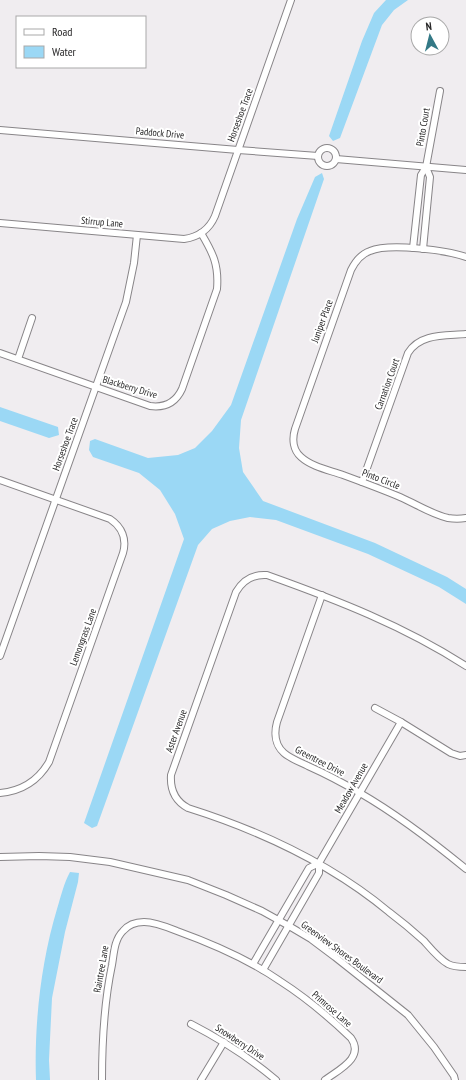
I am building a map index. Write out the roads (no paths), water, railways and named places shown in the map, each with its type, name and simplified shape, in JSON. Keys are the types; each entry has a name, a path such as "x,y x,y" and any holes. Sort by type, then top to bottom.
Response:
{"street":[{"name":"Horseshoe Trace","path":"201,233 213,220 291,0"},
{"name":"Pinto Court","path":"426,167 440,91"},
{"name":"Paddock Drive","path":"0,130 318,156"},
{"path":"328,148 335,153 336,159 333,164 327,166 321,164 319,162 318,153 322,149 328,148"},
{"path":"336,159 466,170"},
{"path":"426,167 421,175 413,248 458,254 466,257"},
{"path":"423,249 430,177 426,167"},
{"name":"Stirrup Lane","path":"0,223 184,239 201,233"},
{"name":"Blackberry Drive","path":"0,353 150,406 156,407 170,403 180,393 217,289 218,275 214,256 201,233"},
{"name":"Horseshoe Trace","path":"0,656 126,302 131,282 137,235"},
{"name":"Juniper Place","path":"295,448 293,438 294,429 353,266 365,253 373,249 413,248"},
{"path":"18,359 32,318"},
{"name":"Carnation Court","path":"362,482 411,348 418,342 427,338 466,334"},
{"name":"Pinto Circle","path":"295,448 306,462 362,482 439,515 454,519 466,518"},
{"name":"Lemongrass Lane","path":"0,480 110,519 123,533 125,542 125,549 49,762 45,769 33,782 17,790 0,793"},
{"name":"Aster Avenue","path":"466,666 384,621 322,595 267,576 253,576 241,584 236,592 171,775 171,785 174,795 184,806 268,837 319,863 355,886 385,908 447,963 456,967 466,967"},
{"name":"Greentree Drive","path":"322,595 277,722 275,737 281,750 289,757 336,780 386,808 440,847 466,869"},
{"path":"375,708 401,722 451,753 466,756"},
{"name":"Meadow Avenue","path":"263,970 319,873 319,863 401,722"},
{"name":"Greenview Shores Boulevard","path":"0,857 70,857 110,862 146,870 188,880 226,895 279,920 311,939 408,1015 434,1047 454,1078 459,1080"},
{"name":"Meadow Avenue","path":"253,964 309,868 319,863"},
{"name":"Raintree Lane","path":"102,1080 104,1024 109,981 117,940 122,932 130,926 139,923 151,923 195,937 253,964"},
{"name":"Primrose Lane","path":"253,964 281,981 322,1012 353,1042 355,1052 354,1056 325,1080"},
{"name":"Snowberry Drive","path":"191,1024 224,1042 276,1080"},
{"path":"201,1080 224,1042"}],"water":[{"path":"386,0 408,0 394,10 382,25 340,138 333,141 329,136 362,41 374,13"},
{"path":"322,173 324,179 241,420 239,448 243,472 263,501 375,543 447,577 466,589 466,604 439,587 368,554 276,520 250,517 230,521 212,529 198,545 97,826 92,828 84,823 184,539 175,514 160,490 139,473 93,457 89,450 90,441 95,439 148,458 178,455 195,448 212,431 231,405 297,219 315,177"},
{"path":"0,407 58,427 59,435 49,438 0,421"},
{"path":"70,872 79,873 65,932 52,998 49,1060 50,1080 36,1080 36,1037 43,972 51,929"}]}
